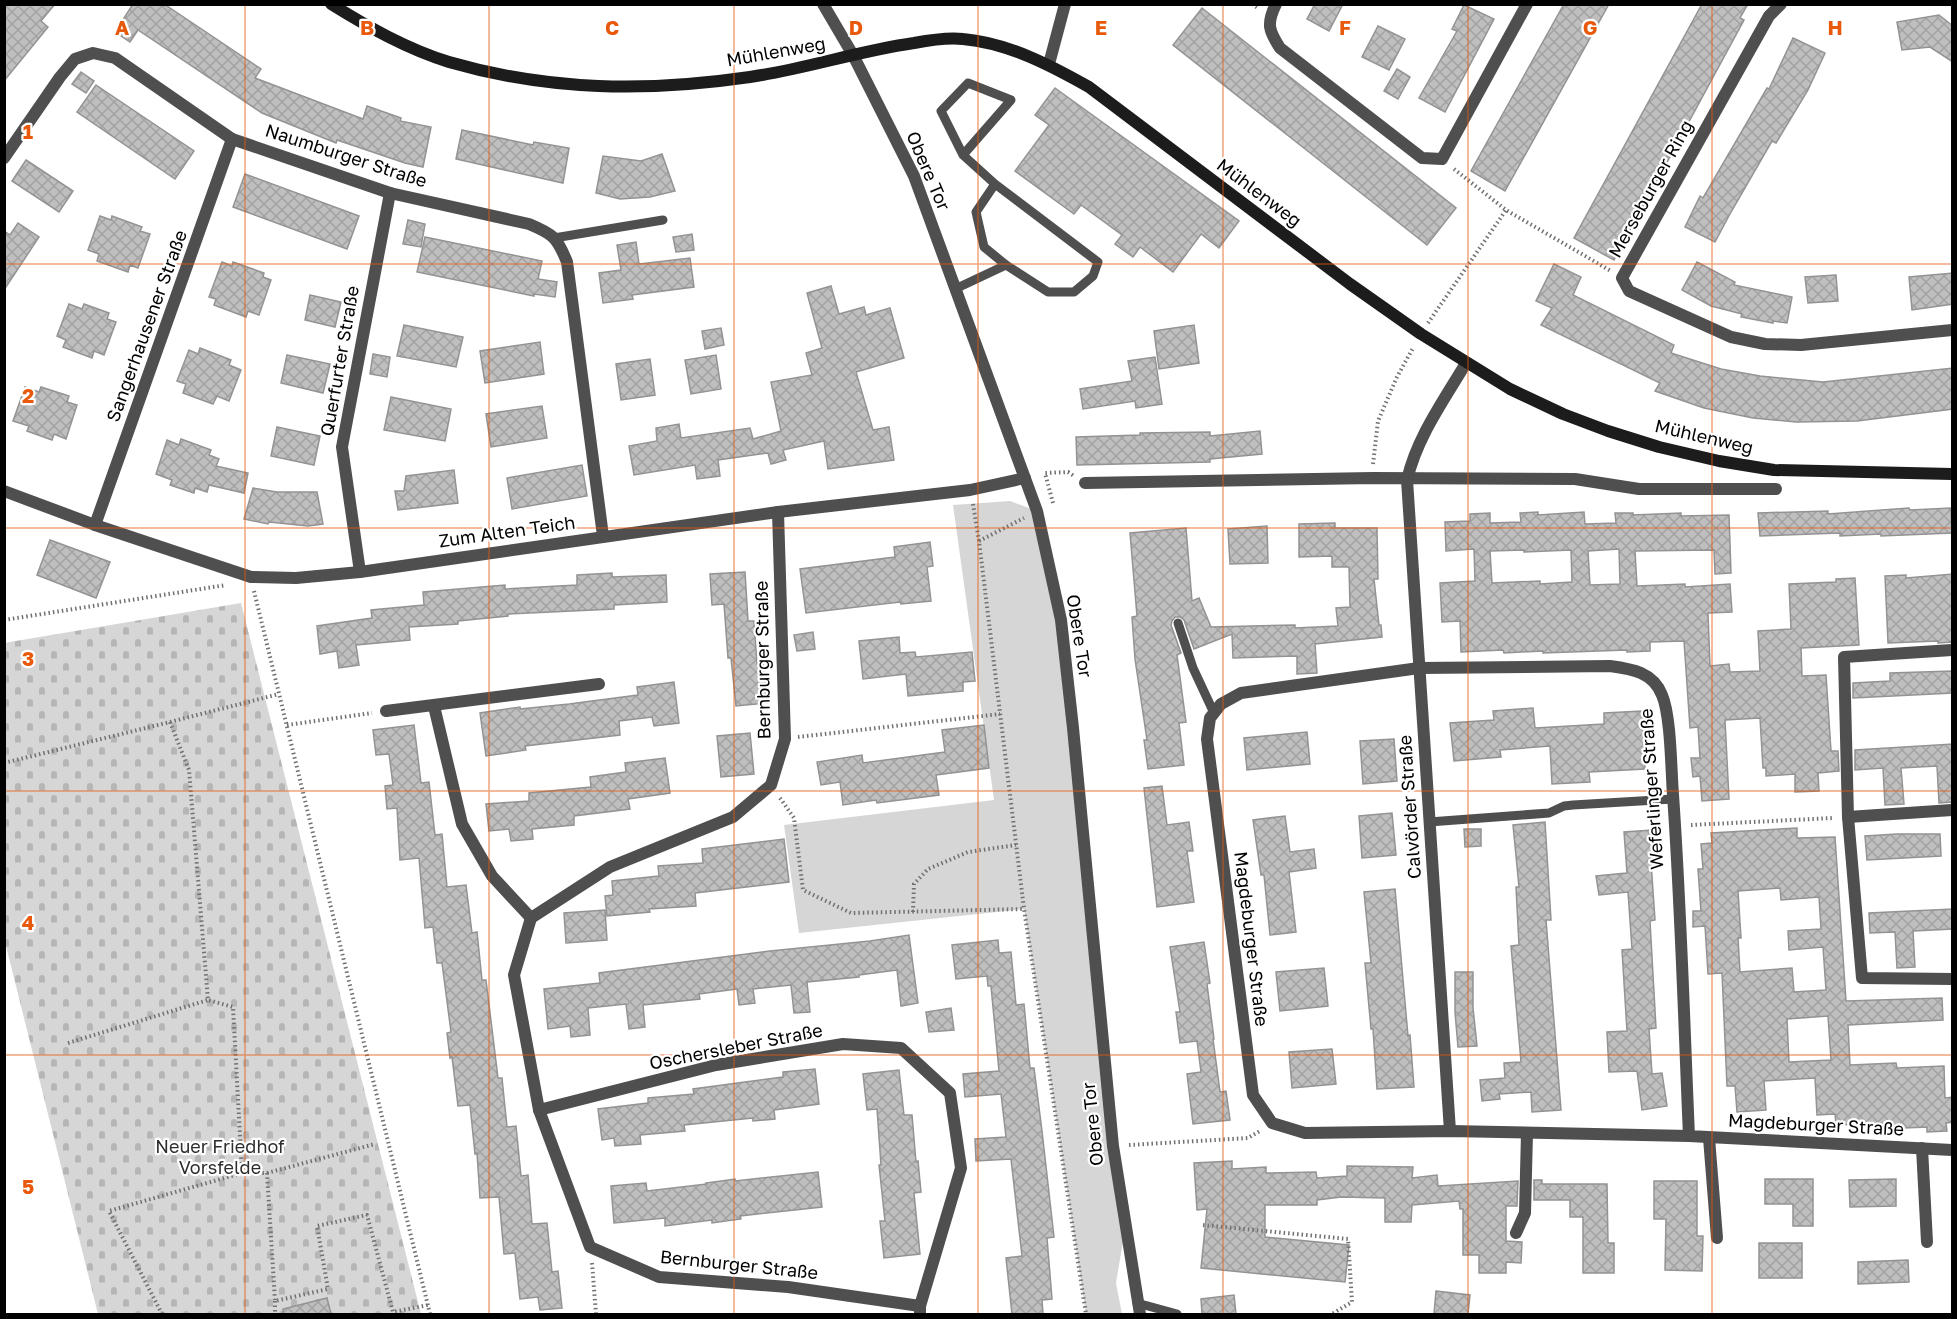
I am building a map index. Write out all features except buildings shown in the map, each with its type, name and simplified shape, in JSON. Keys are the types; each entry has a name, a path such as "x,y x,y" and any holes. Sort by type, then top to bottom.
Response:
{"street":[{"name":"Mühlenweg","path":"331,4 396,41 448,61 555,84 615,87 697,83 792,70 905,44 962,39 993,44 1049,64 1089,87 1350,284 1421,334 1510,389 1563,414 1659,447 1774,471 1953,474"},
{"name":"Obere Tor","path":"824,4 853,55 914,176 1037,511 1061,620 1075,740 1113,1146 1139,1309"},
{"path":"1049,64 1065,4"},
{"path":"1276,4 1270,16 1270,32 1281,48 1422,158 1442,159 1527,4"},
{"name":"Merseburger Ring","path":"1781,4 1768,16 1622,278 1629,291 1731,337 1765,344 1801,345 1953,330"},
{"name":"Naumburger Straße","path":"4,158 75,58 93,53 115,58 232,139 390,193 528,224 549,232 554,237"},
{"name":"Sangerhausener Straße","path":"95,525 232,139"},
{"name":"Querfurter Straße","path":"360,572 342,447 390,193"},
{"path":"554,237 567,262 603,536"},
{"path":"1407,480 1418,445 1466,363"},
{"name":"Zum Alten Teich","path":"4,491 95,525 251,577 296,578 360,572 778,512 970,490 1025,477"},
{"path":"1085,483 1373,478 1407,480 1575,479 1639,489 1776,489"},
{"name":"Calvörder Straße","path":"1407,480 1450,1131"},
{"name":"Bernburger Straße","path":"771,785 785,739 778,512"},
{"path":"1953,650 1844,657 1848,817 1862,978 1953,979"},
{"name":"Weferlinger Straße","path":"1419,668 1610,666 1635,669 1653,680 1663,696 1667,716 1675,826 1689,1136"},
{"path":"1214,713 1221,704 1241,693 1419,668"},
{"path":"386,711 599,684"},
{"path":"434,706 462,824 492,876 531,918"},
{"name":"Magdeburger Straße","path":"1214,713 1210,718 1207,739 1253,1095 1272,1124 1305,1133 1450,1131 1689,1136 1953,1150"},
{"path":"590,1247 539,1110 513,975 531,918 610,867 733,817 771,785"},
{"path":"1848,817 1953,810"},
{"name":"Oschersleber Straße","path":"539,1110 716,1065 843,1044 902,1048 950,1093 961,1168 920,1310"},
{"path":"1516,1233 1525,1213 1527,1133"},
{"name":"Magdeburger Straße","path":"1709,1138 1717,1238"},
{"name":"Magdeburger Straße","path":"1922,1148 1927,1242"},
{"name":"Bernburger Straße","path":"590,1247 659,1277 788,1287 920,1310"}],"lane":[{"path":"963,155 1011,100 968,83 941,111 963,155 995,184 1098,262 1093,276 1074,291 1048,292 1006,265 984,247 976,212 995,184"},
{"path":"554,237 663,220"},
{"path":"955,289 1006,265"},
{"path":"1178,622 1193,668 1214,713"},
{"path":"1429,822 1549,813 1572,805 1673,799"},
{"path":"1139,1309 1177,1314"}],"path":[{"path":"1442,159 1506,210 1622,278"},
{"path":"1373,478 1378,421 1397,377 1421,334 1506,210"},
{"path":"970,490 979,541 1024,909 1086,1314"},
{"path":"4,620 222,586 251,577 430,1314"},
{"path":"4,763 279,694"},
{"path":"286,724 386,711"},
{"path":"785,739 1000,714"},
{"path":"170,722 189,770 208,1000"},
{"path":"771,785 794,818 803,890 851,913 1024,909"},
{"path":"1675,826 1848,817"},
{"path":"913,912 914,884 928,869 968,852 1016,845"},
{"path":"68,1043 208,1000 233,1007 242,1173"},
{"path":"1113,1146 1248,1138 1272,1124"},
{"path":"162,1314 110,1211 242,1173 267,1173 375,1144"},
{"path":"267,1173 275,1314"},
{"path":"275,1301 328,1289 317,1226 367,1215 393,1312 428,1305"},
{"path":"1203,1225 1348,1239 1352,1302 1332,1314"},
{"path":"590,1247 596,1314"}],"green space":[{"path":"1010,501 1037,511 1061,620 1125,1229 1116,1283 1122,1314 1086,1314 1024,909 799,933 784,825 994,800 953,505"},
{"name":"Neuer Friedhof Vorsfelde","path":"241,603 421,1314 98,1314 5,942 4,643"}]}
